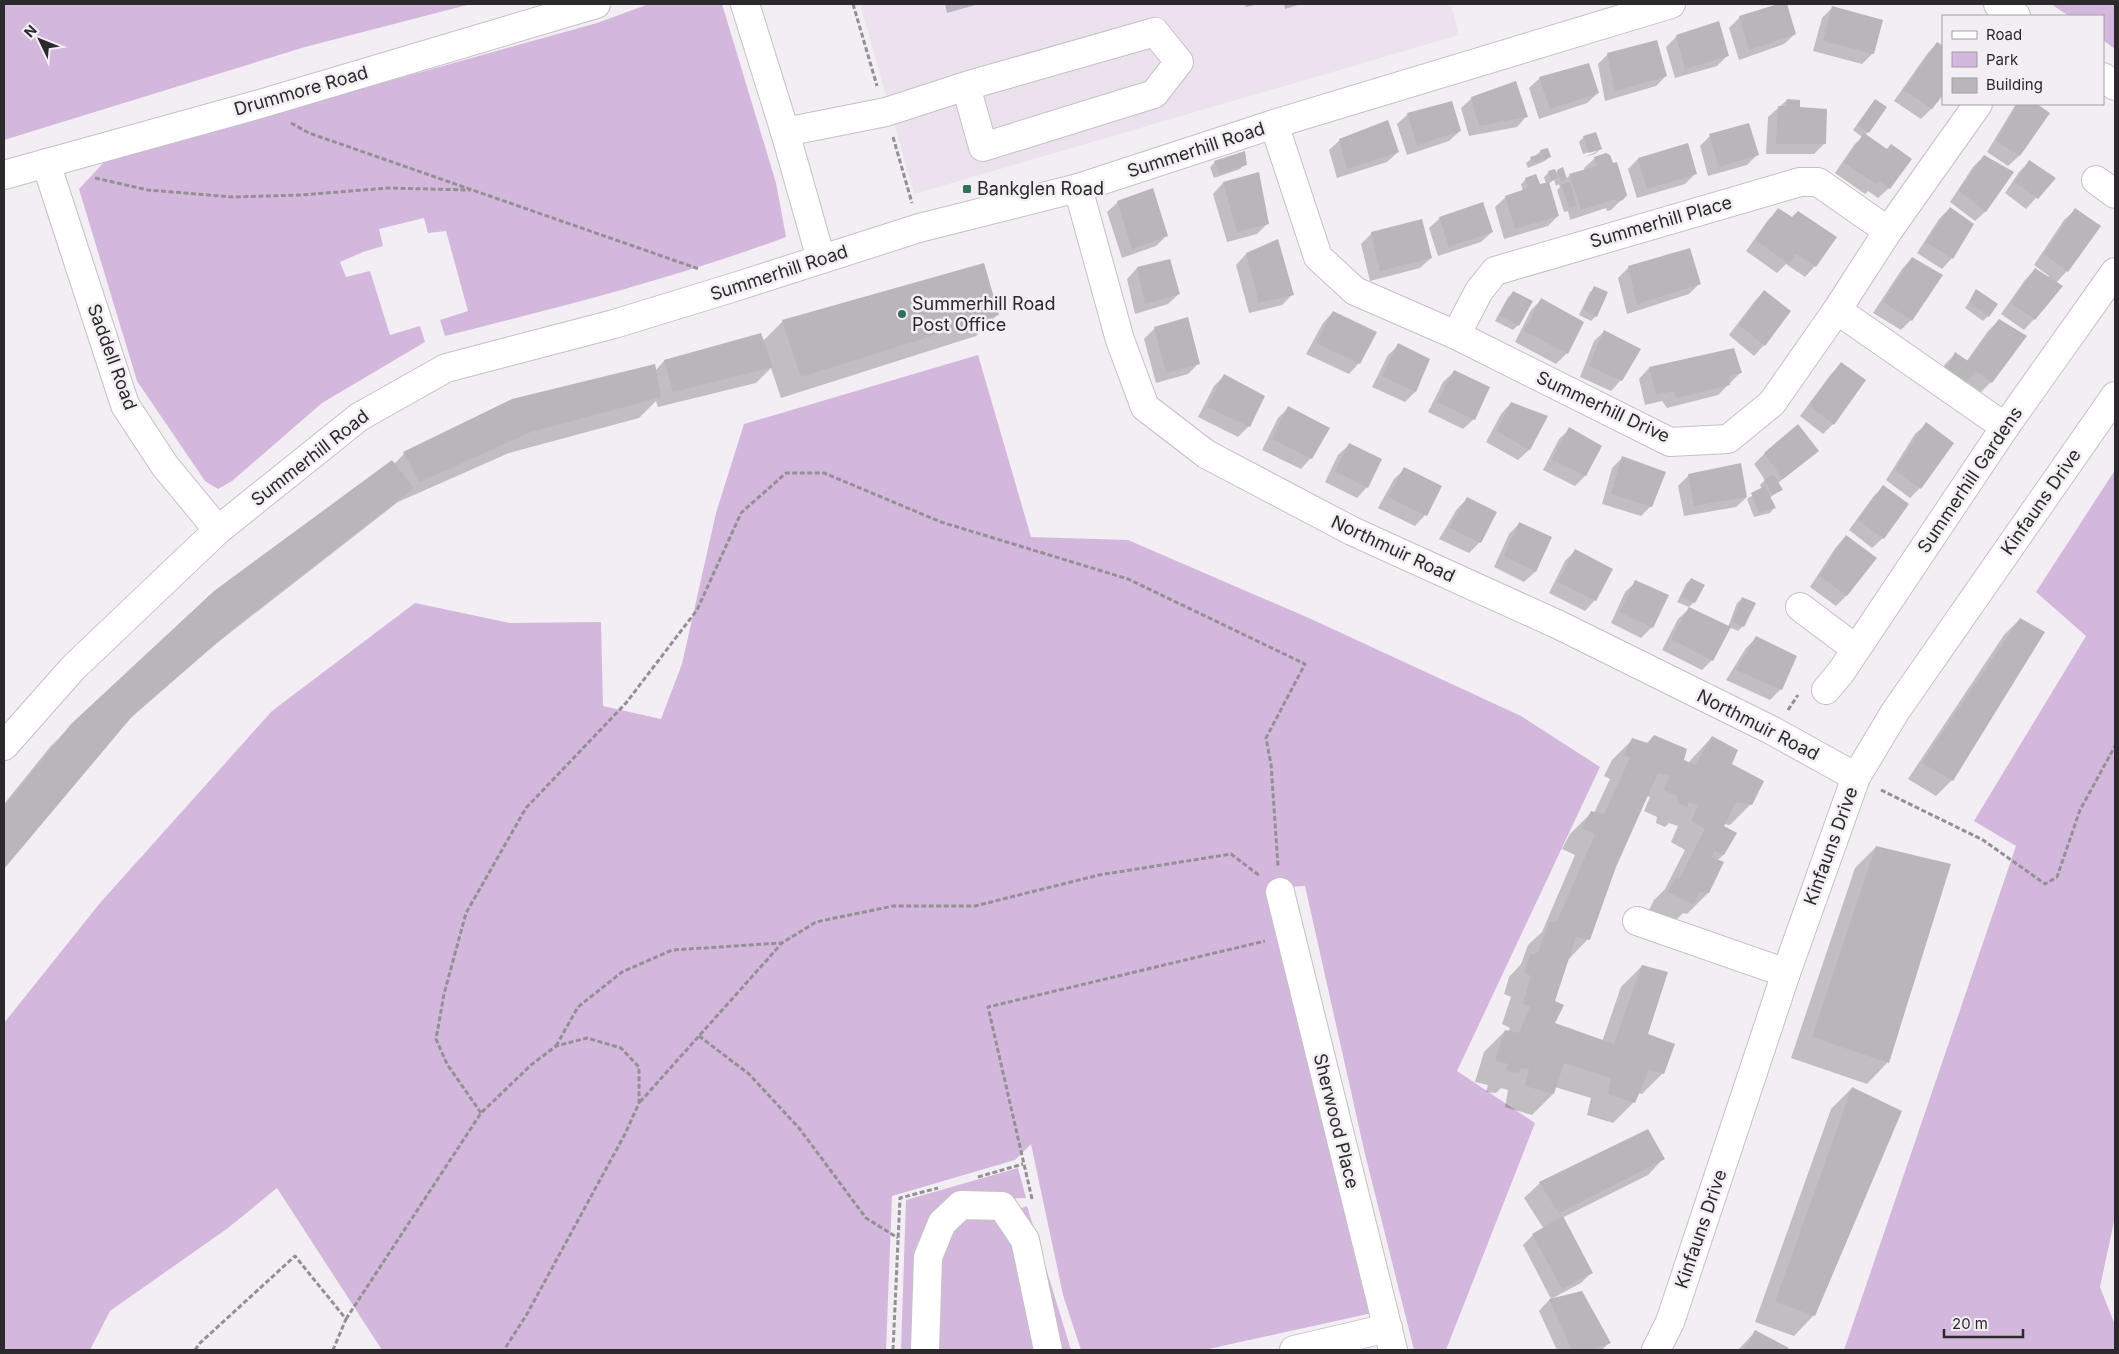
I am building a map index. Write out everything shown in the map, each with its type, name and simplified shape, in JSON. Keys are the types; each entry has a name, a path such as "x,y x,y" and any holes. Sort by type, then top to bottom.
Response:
{"street":[{"name":"Drummore Road","path":"4,175 260,104 596,4"},
{"path":"745,4 785,132 821,259"},
{"name":"Summerhill Road","path":"4,746 73,668 218,530 359,417 446,368 614,324 919,228 1078,188 1274,124 1671,4"},
{"path":"1998,4 2014,15"},
{"path":"785,132 886,112 966,86 1154,32 1179,62 1154,94 983,147 966,86"},
{"path":"2104,78 2115,86"},
{"name":"Summerhill Drive","path":"1274,124 1318,257 1355,291 1456,335 1670,442 1728,439 1772,403 1837,310 1888,231 1977,105"},
{"name":"Saddell Road","path":"46,163 125,405 165,466 218,530"},
{"name":"Summerhill Place","path":"1456,335 1479,291 1495,271 1800,182 1818,182 1888,231"},
{"name":"Northmuir Road","path":"1078,188 1120,340 1145,407 1206,454 1352,531 1559,625 1773,731 1856,777"},
{"name":"Summerhill Gardens","path":"1826,690 1856,649 2005,427 2115,272"},
{"path":"1837,310 2005,427"},
{"name":"Kinfauns Drive","path":"1656,1350 1670,1322 1786,973 1856,777 1894,712 2115,396"},
{"path":"1800,607 1856,649"},
{"name":"Sherwood Place","path":"1280,892 1390,1339"},
{"path":"1637,921 1786,973"},
{"path":"925,1350 928,1257 942,1223 961,1205 1002,1206 1025,1240 1048,1350"},
{"path":"1294,1350 1390,1339"}],"path":[{"path":"260,104 309,133 696,268 738,286"},
{"path":"94,178 148,190 233,197 301,195 388,188 473,190"},
{"path":"481,1113 447,1064 436,1039 444,994 466,913 526,808 626,703 697,610 741,514 786,473 824,473 941,522 1128,579 1305,664 1266,738 1271,764 1280,892"},
{"path":"1856,777 1983,840 2045,884 2057,877 2080,810 2115,746"},
{"path":"638,1103 782,943 816,922 893,906 975,906 1099,875 1231,854 1280,892"},
{"path":"1032,1200 988,1006 1290,935"},
{"path":"556,1046 578,1007 622,972 672,950 782,943"},
{"path":"699,1036 749,1074 799,1128 866,1218 898,1238"},
{"path":"333,1350 346,1319 481,1113 531,1065 556,1046 587,1038 621,1048 639,1067 638,1103 626,1134 527,1314 504,1350"},
{"path":"195,1350 200,1343 295,1256 346,1319"}],"shaded area":[{"path":"860,4 1451,4 1459,35 914,194"}],"green space":[{"path":"4,4 471,4 305,47 4,140"},
{"path":"649,4 722,4 776,183 786,237 660,279 445,336 440,320 468,311 446,231 428,233 424,218 379,229 383,246 340,262 346,277 370,271 390,335 420,326 425,342 322,403 232,481 218,489 205,481 137,381 79,189 106,160 597,23"},
{"path":"2051,4 2115,4 2115,49 2104,41 2104,15 2068,15"},
{"path":"978,355 1031,537 1128,540 1311,619 1521,716 1600,767 1457,1071 1535,1123 1446,1350 1414,1350 1365,1154 1305,886 1271,888 1372,1313 1204,1350 1081,1350 1063,1295 1031,1144 1015,1160 892,1196 886,1350 382,1350 277,1188 228,1228 110,1311 90,1350 4,1350 4,1023 100,903 272,711 415,603 510,623 601,622 603,706 661,719 682,664 716,513 744,424"},
{"path":"2115,470 2115,1217 2100,1287 2115,1325 2115,1350 1844,1350 2016,846 1974,821 2086,636 2036,592"},
{"path":"1018,1168 1026,1198 974,1199 940,1213 918,1350 901,1350 906,1200"},
{"path":"1027,1206 1071,1350 1053,1350 1013,1211"},
{"path":"989,1215 1013,1229 1038,1350 936,1350 942,1259 947,1241 953,1227 962,1220"}],"building":[{"path":"1778,4 1787,4 1796,34 1749,50 1739,16"},
{"path":"1832,6 1883,20 1874,54 1823,41"},
{"path":"1719,21 1729,56 1685,69 1676,35"},
{"path":"1657,40 1667,76 1615,91 1607,53"},
{"path":"1937,42 1942,45 1942,96 1932,109 1904,90"},
{"path":"1589,63 1599,93 1550,109 1539,77"},
{"path":"1516,81 1528,117 1479,126 1471,97"},
{"path":"1787,99 1800,100 1800,107 1827,109 1826,144 1776,144 1778,106 1786,106"},
{"path":"1875,99 1887,107 1869,133 1857,125"},
{"path":"1452,101 1461,131 1417,145 1407,113"},
{"path":"2017,105 2038,105 2050,113 2020,156 1996,141"},
{"path":"1388,120 1399,152 1347,169 1339,139"},
{"path":"1749,123 1759,155 1719,167 1709,134"},
{"path":"1596,132 1602,149 1589,153 1583,136"},
{"path":"1864,133 1887,149 1891,144 1912,159 1890,189 1879,181 1876,184 1844,163"},
{"path":"1688,143 1697,174 1647,189 1638,158"},
{"path":"1548,148 1551,157 1544,160 1540,150"},
{"path":"1245,151 1247,165 1219,174 1214,161"},
{"path":"1606,153 1610,155 1613,163 1617,162 1627,195 1623,200 1617,202 1616,199 1581,210 1569,174 1597,166 1594,157"},
{"path":"1540,154 1542,161 1532,163 1530,157"},
{"path":"1984,155 2014,172 1986,212 1959,191"},
{"path":"2029,160 2056,178 2038,199 2015,182"},
{"path":"1563,167 1567,179 1561,182 1557,170"},
{"path":"1555,169 1558,178 1551,180 1548,171"},
{"path":"1259,172 1269,224 1237,232 1223,182"},
{"path":"1536,174 1540,184 1549,182 1559,216 1515,229 1505,196 1528,188 1525,178"},
{"path":"1570,182 1577,206 1569,208 1561,184"},
{"path":"1153,188 1168,236 1132,249 1117,201"},
{"path":"1483,202 1493,232 1449,247 1439,217"},
{"path":"1950,207 1974,224 1953,259 1926,242"},
{"path":"1778,208 1792,217 1798,211 1837,237 1816,267 1796,254 1789,264 1755,240"},
{"path":"2075,208 2101,226 2068,272 2044,254"},
{"path":"1422,219 1432,258 1380,271 1371,232"},
{"path":"1278,239 1294,295 1259,303 1246,253"},
{"path":"1690,248 1701,284 1637,304 1628,266"},
{"path":"1912,257 1943,275 1912,321 1883,302"},
{"path":"1170,259 1180,294 1145,304 1137,267"},
{"path":"984,263 999,315 801,377 782,320"},
{"path":"2035,268 2063,286 2035,320 2011,303"},
{"path":"1594,286 1608,292 1597,317 1583,310"},
{"path":"1976,289 1998,304 1989,317 1969,302"},
{"path":"1764,290 1791,311 1765,346 1739,325"},
{"path":"1513,291 1533,301 1519,326 1499,315"},
{"path":"1541,298 1584,322 1568,354 1524,331"},
{"path":"1333,311 1377,332 1360,364 1316,343"},
{"path":"1188,317 1200,364 1166,373 1154,327"},
{"path":"1999,319 2027,336 1992,383 1976,371 1965,383 1947,369 1955,352 1968,361"},
{"path":"1604,330 1641,349 1622,381 1589,366"},
{"path":"761,333 773,367 673,392 664,360"},
{"path":"1398,343 1430,359 1416,392 1382,376"},
{"path":"1734,348 1742,373 1729,376 1730,385 1677,398 1673,391 1656,395 1649,367"},
{"path":"1841,362 1866,380 1834,425 1809,405"},
{"path":"655,364 661,397 531,432 420,482 403,452 512,399"},
{"path":"1454,370 1490,387 1475,420 1437,402"},
{"path":"1224,374 1265,396 1250,427 1207,407"},
{"path":"1511,402 1548,416 1530,450 1496,431"},
{"path":"1288,406 1330,428 1312,459 1272,439"},
{"path":"1926,422 1954,443 1921,489 1895,470"},
{"path":"1798,424 1819,451 1783,479 1764,453"},
{"path":"1569,427 1602,446 1586,476 1552,460"},
{"path":"1349,443 1382,459 1368,488 1335,471"},
{"path":"1622,456 1666,472 1652,507 1611,494"},
{"path":"392,460 414,488 240,623 135,713 4,869 4,807 71,724 214,591"},
{"path":"1741,463 1747,497 1694,506 1688,474"},
{"path":"1404,467 1442,486 1427,516 1388,497"},
{"path":"1774,475 1783,490 1772,495 1764,479"},
{"path":"1883,485 1909,504 1884,539 1858,520"},
{"path":"1765,486 1776,508 1759,513 1751,493"},
{"path":"1467,497 1497,512 1481,543 1449,528"},
{"path":"1519,522 1552,537 1536,572 1504,556"},
{"path":"1846,535 1877,558 1847,596 1820,576"},
{"path":"1575,549 1613,569 1596,601 1558,582"},
{"path":"1691,578 1705,585 1695,603 1681,597"},
{"path":"1635,580 1669,595 1653,628 1620,612"},
{"path":"1742,597 1756,603 1744,627 1732,622"},
{"path":"1689,607 1731,627 1713,661 1671,639"},
{"path":"2020,618 2045,632 1953,781 1922,763"},
{"path":"1756,636 1797,656 1782,690 1736,670"},
{"path":"1654,735 1687,749 1684,760 1695,765 1712,736 1738,750 1732,764 1764,781 1752,805 1736,802 1724,826 1737,833 1724,855 1714,851 1712,857 1724,862 1709,893 1700,892 1694,904 1667,892 1675,878 1680,878 1705,829 1691,821 1698,805 1689,802 1687,807 1677,803 1677,796 1664,790 1670,776 1658,773 1616,867 1590,940 1576,937 1555,1001 1564,1005 1555,1023 1614,1044 1642,965 1668,972 1648,1034 1675,1044 1664,1074 1649,1070 1635,1103 1608,1094 1611,1078 1564,1063 1554,1094 1525,1086 1529,1069 1521,1068 1518,1073 1506,1071 1508,1064 1495,1061 1505,1030 1519,1033 1530,1007 1523,1003 1531,976 1524,973 1530,955 1538,952 1549,923 1557,921 1595,834 1582,828 1591,811 1604,814 1630,758 1624,755 1632,738 1648,743"},
{"path":"1876,846 1951,864 1889,1063 1812,1037"},
{"path":"1852,1087 1902,1111 1815,1316 1775,1302"},
{"path":"1648,1129 1665,1159 1559,1213 1539,1182"},
{"path":"1563,1216 1593,1273 1562,1289 1532,1234"},
{"path":"1582,1291 1611,1343 1591,1350 1572,1350 1549,1299"},
{"path":"1755,1330 1789,1348 1787,1350 1744,1350"}],"place":[{"name":"Bankglen Road","path":"967,189"},
{"name":"Summerhill Road Post Office","path":"902,314"}]}
